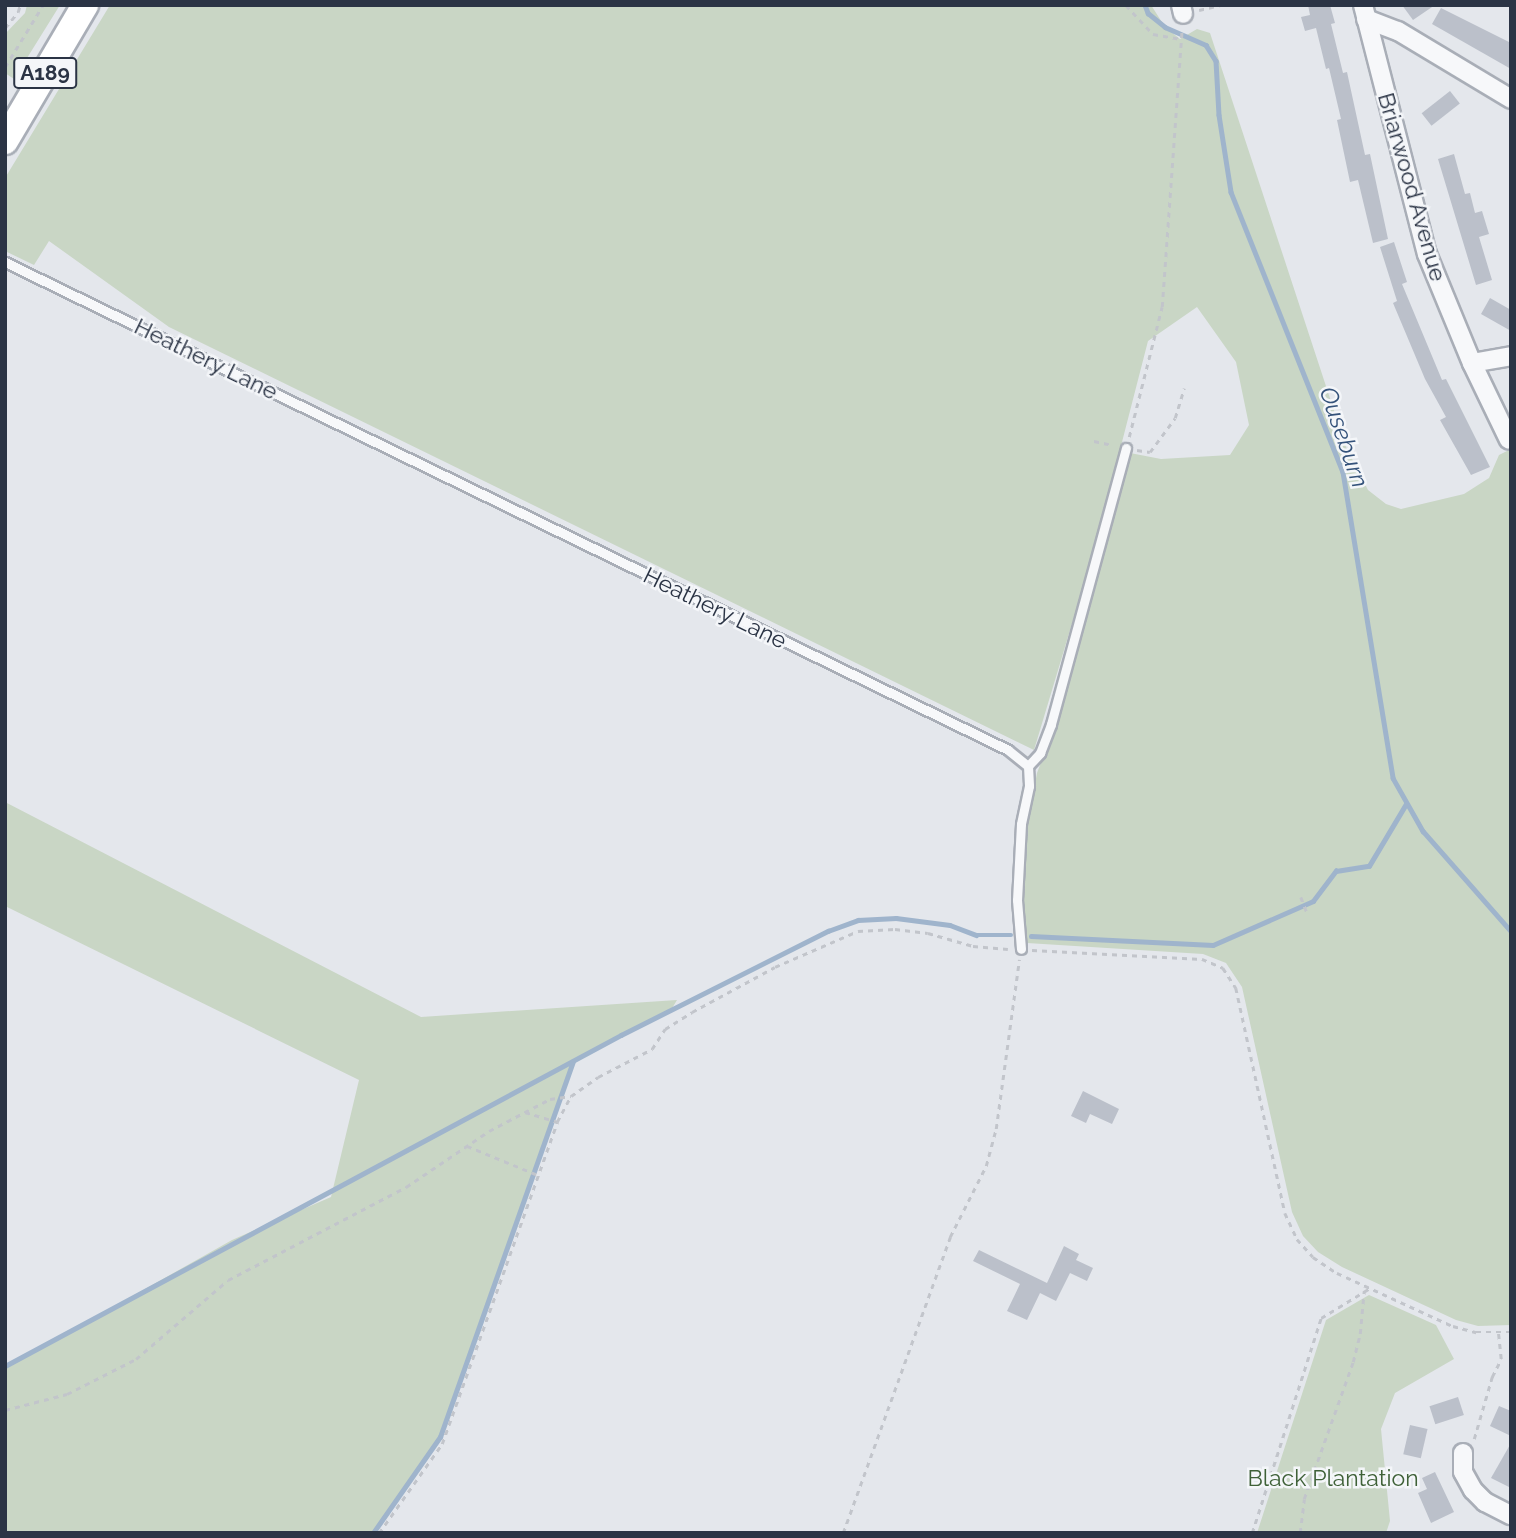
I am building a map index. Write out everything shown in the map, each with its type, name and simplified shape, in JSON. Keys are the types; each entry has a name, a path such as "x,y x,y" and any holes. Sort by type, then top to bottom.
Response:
{"main road":[{"name":"A189","path":"5,141 85,5"}],"street":[{"path":"1364,12 1511,99"},
{"name":"Briarwood Avenue","path":"1364,12 1427,254 1472,363 1509,440"},
{"path":"1472,363 1511,356"},
{"path":"1463,1453 1463,1472 1473,1490 1485,1502 1511,1515"}],"lane":[{"name":"Heathery Lane","path":"5,262 1007,750 1028,766"},
{"path":"1020,949 1018,875 1021,824 1029,786 1028,766 1040,754 1051,724 1126,448"}],"path":[{"path":"5,28 18,12 20,5"},
{"path":"5,67 43,5"},
{"path":"1126,5 1153,34 1180,39"},
{"path":"1126,448 1162,307 1182,15 1220,5"},
{"path":"1094,441 1150,452 1175,418 1184,388"},
{"path":"1301,897 1308,915"},
{"path":"379,1533 442,1444 557,1122 571,1096 598,1077 652,1049 665,1029 692,1012 785,962 858,931 906,931 990,950 1020,949 1202,959 1223,968 1236,988 1285,1213 1297,1239 1313,1257 1370,1288 1453,1326 1476,1332 1511,1332"},
{"path":"843,1533 950,1237 986,1166 996,1129 1020,949"},
{"path":"5,1410 67,1394 136,1359 228,1280 406,1187 467,1146 525,1112 550,1099 571,1096"},
{"path":"525,1112 557,1122"},
{"path":"467,1146 538,1175"},
{"path":"1252,1533 1321,1318 1370,1288"},
{"path":"1300,1533 1304,1499 1330,1434 1353,1362 1360,1334 1364,1292"},
{"path":"1463,1453 1475,1437 1492,1377 1500,1359 1499,1332"}],"green space":[{"path":"27,5 60,5 14,79 5,73 5,34 25,13"},
{"path":"110,5 1151,5 1165,27 1180,39 1197,29 1210,33 1346,447 1368,490 1386,504 1401,509 1464,494 1489,478 1499,455 1511,449 1511,1325 1478,1326 1456,1320 1342,1267 1318,1252 1303,1236 1292,1212 1242,987 1226,963 1203,954 1027,943 1023,900 1027,826 1037,773 1055,726 1130,453 1161,459 1230,455 1249,425 1236,362 1197,307 1148,341 1095,547 1034,750 169,327 49,241 34,265 5,251 5,178"},
{"path":"5,802 421,1017 677,1000 671,1010 574,1061 440,1437 373,1533 5,1533 5,1368 232,1240 331,1197 359,1080 5,906"},
{"name":"Black Plantation","path":"1369,1295 1436,1325 1454,1359 1395,1393 1381,1429 1390,1521 1386,1533 1257,1533 1326,1320"}],"building":[{"path":"1308,5 1330,5 1335,23 1331,24 1343,73 1347,72 1365,155 1370,154 1388,239 1373,243 1358,180 1350,182 1337,120 1341,119 1329,68 1326,69 1316,28 1305,31 1301,17 1310,15"},
{"path":"1402,5 1435,5 1413,20"},
{"path":"1441,8 1511,43 1511,69 1432,24"},
{"path":"1450,91 1460,104 1431,126 1422,113"},
{"path":"1454,154 1465,194 1470,193 1475,213 1482,211 1489,234 1479,237 1492,280 1476,285 1438,159"},
{"path":"1394,242 1407,282 1402,284 1442,380 1446,379 1490,467 1471,475 1440,420 1446,417 1425,379 1393,303 1397,301 1380,247"},
{"path":"1490,298 1511,310 1511,331 1481,314"},
{"path":"1083,1091 1119,1109 1112,1124 1090,1114 1086,1123 1071,1116"},
{"path":"1064,1246 1079,1254 1076,1260 1093,1268 1087,1281 1070,1273 1056,1301 1040,1293 1027,1320 1007,1311 1020,1284 973,1261 979,1250 1047,1283"},
{"path":"1458,1397 1464,1415 1435,1424 1429,1406"},
{"path":"1499,1406 1511,1411 1511,1436 1490,1426"},
{"path":"1410,1425 1428,1429 1421,1458 1403,1454"},
{"path":"1511,1443 1511,1488 1491,1478"},
{"path":"1435,1472 1454,1512 1431,1523 1418,1493 1427,1489 1422,1478"}],"waterway":[{"name":"Ouseburn","path":"1145,5 1148,13 1165,27 1206,45 1216,61 1219,115 1231,192 1343,472 1393,778 1423,831 1511,931"},
{"path":"1031,936 1213,945 1313,901 1336,871 1369,866 1406,804"},
{"path":"5,1366 621,1035 828,931 858,920 896,918 950,925 976,935 1011,935"},
{"path":"373,1533 440,1437 573,1062"}]}
